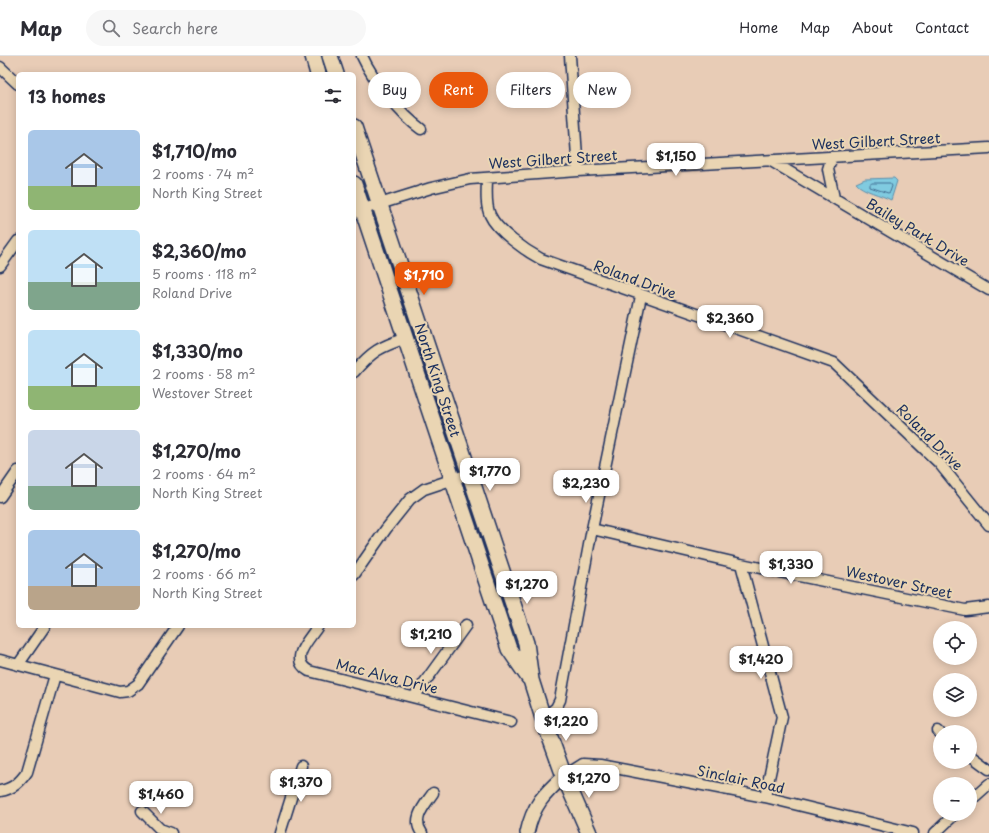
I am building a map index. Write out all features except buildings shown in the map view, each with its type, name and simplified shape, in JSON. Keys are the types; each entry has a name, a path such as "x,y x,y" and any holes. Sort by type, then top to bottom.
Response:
{"main road":[{"path":"313,56 317,72"},
{"path":"330,56 335,72"},
{"name":"North King Street","path":"356,133 526,643 531,680 543,718 564,776 588,833"},
{"name":"North King Street","path":"356,198 358,211 406,338 509,649 531,680"}],"street":[{"path":"362,56 371,73 406,118 421,129"},
{"path":"570,56 578,171"},
{"path":"0,67 16,82"},
{"name":"West Gilbert Street","path":"358,211 444,184 487,178 578,171 989,148"},
{"path":"832,157 828,169 834,198"},
{"name":"Bailey Park Drive","path":"772,161 989,290"},
{"name":"Roland Drive","path":"487,178 488,208 496,225 520,246 541,259 641,296 834,363 939,463 989,525"},
{"path":"0,266 3,253 16,243"},
{"path":"543,718 556,708 560,700 592,529 641,296"},
{"path":"356,370 371,354 380,348 406,338"},
{"path":"0,497 16,474"},
{"path":"356,572 386,529 410,499 424,490 469,474"},
{"name":"Westover Street","path":"592,529 741,564 965,610 989,607"},
{"path":"741,564 782,717 765,797"},
{"path":"414,697 466,625"},
{"path":"18,665 44,628"},
{"path":"0,660 120,692 128,691 138,684 177,628"},
{"name":"Mac Alva Drive","path":"317,628 299,657 303,668 309,671 512,722"},
{"path":"0,791 12,788 27,772 55,675"},
{"path":"977,760 989,769"},
{"name":"Sinclair Road","path":"564,776 579,766 592,764 765,797 913,833"},
{"path":"280,833 301,766"},
{"path":"527,833 531,817 541,799 545,793 564,776"},
{"path":"977,795 989,784"},
{"path":"422,833 418,827 419,813 433,793"},
{"path":"142,812 160,829 171,833"},
{"path":"935,833 948,821"}],"water":[{"path":"894,178 897,181 891,200 867,191 856,183 865,179"}]}
